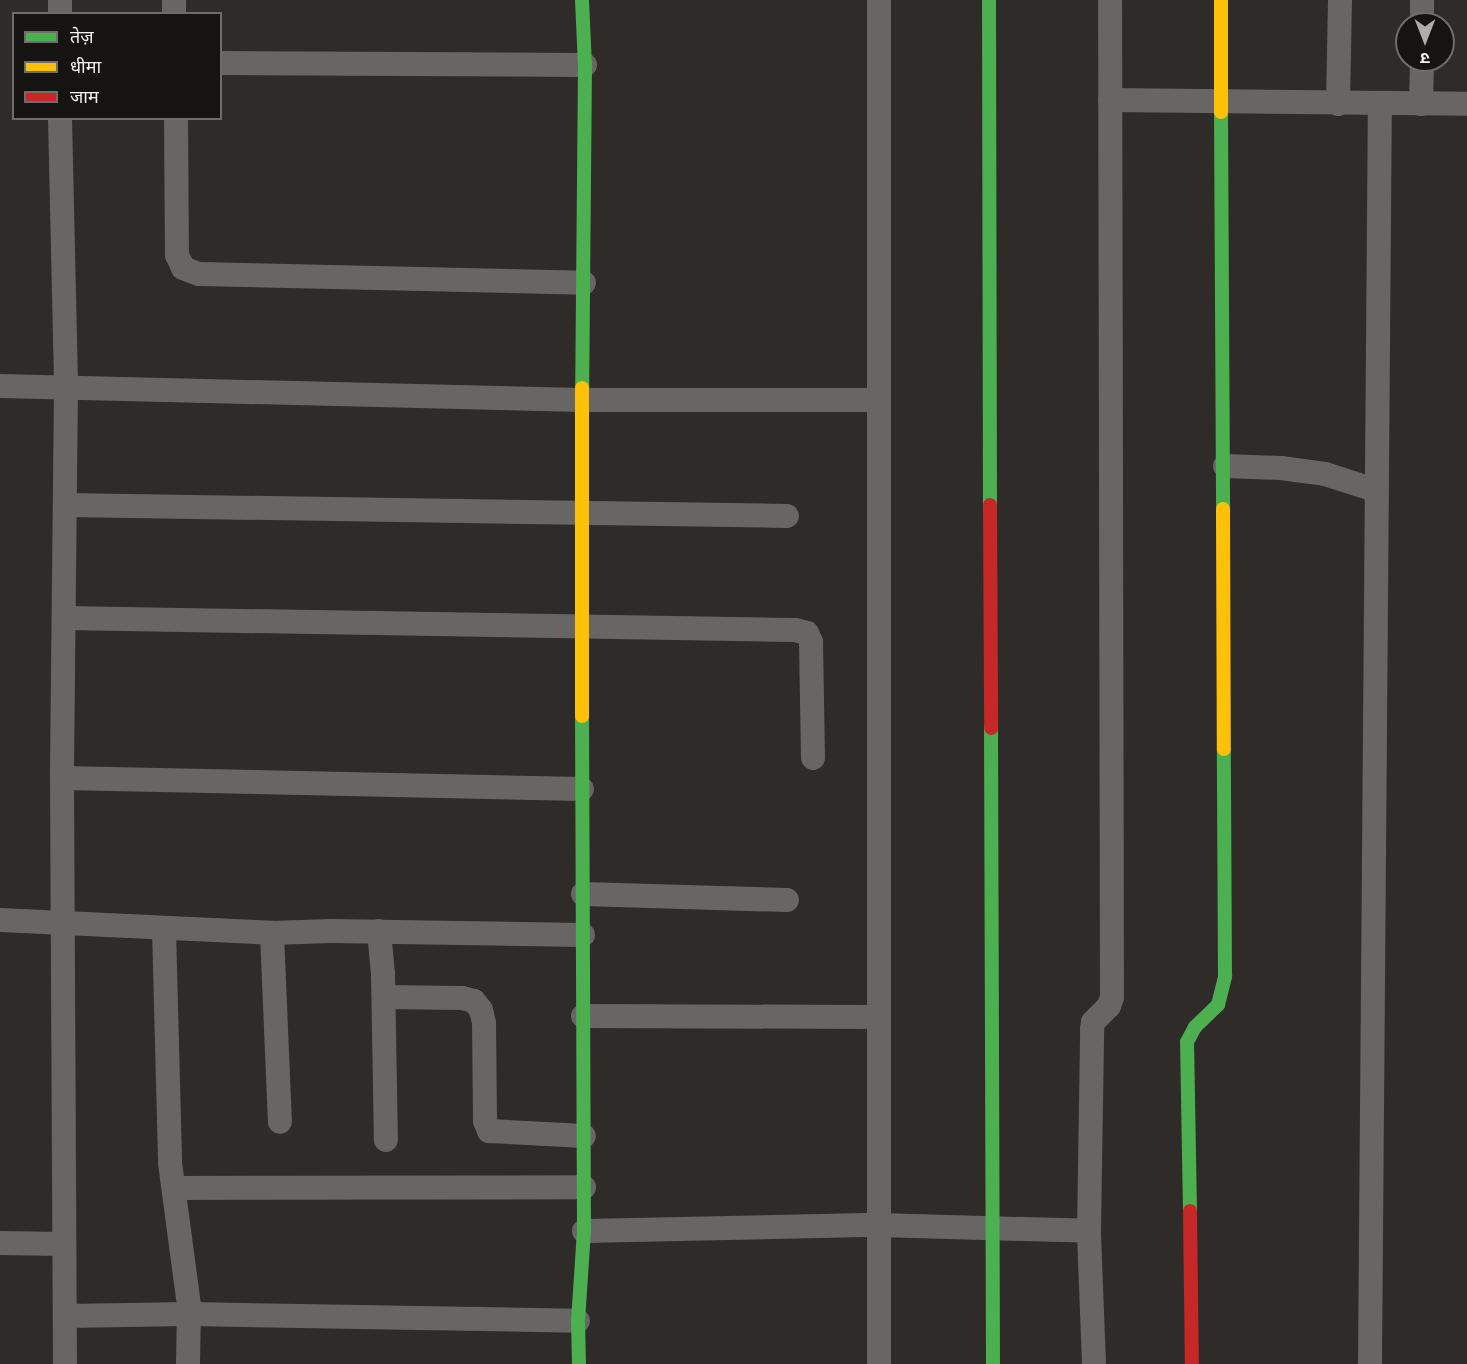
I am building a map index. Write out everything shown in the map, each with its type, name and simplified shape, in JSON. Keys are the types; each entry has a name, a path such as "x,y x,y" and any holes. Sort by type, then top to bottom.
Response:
{"street":[{"path":"579,1364 578,1321 585,1232 581,514 585,65 582,0"},
{"path":"879,0 879,1364"},
{"path":"989,0 993,1364"},
{"path":"1094,1364 1089,1232 1092,1029 1093,1022 1108,1006 1112,997 1110,0"},
{"path":"1192,1364 1187,1042 1195,1027 1218,1005 1225,976 1225,466 1221,0"},
{"path":"1338,104 1340,0"},
{"path":"222,63 585,65"},
{"path":"1421,104 1422,72"},
{"path":"1110,100 1467,104"},
{"path":"1370,1364 1375,490 1380,102"},
{"path":"60,120 66,387 62,778 65,1364"},
{"path":"176,120 177,255 183,268 199,274 584,283"},
{"path":"0,386 582,399 879,399"},
{"path":"1225,466 1281,468 1325,474 1375,490"},
{"path":"65,505 787,516"},
{"path":"64,618 795,630 807,633 811,642 813,758"},
{"path":"62,778 582,789"},
{"path":"583,894 787,900"},
{"path":"0,920 63,925 272,933 379,931 583,934"},
{"path":"164,929 170,1163 189,1314 188,1364"},
{"path":"379,931 384,997 386,1140"},
{"path":"272,933 280,1122"},
{"path":"384,997 462,998 474,1001 481,1010 484,1023 485,1121 489,1131 584,1136"},
{"path":"583,1016 879,1017"},
{"path":"174,1188 584,1187"},
{"path":"585,1232 879,1225 993,1226 1089,1232"},
{"path":"0,1243 64,1244"},
{"path":"65,1316 189,1314 578,1321"}],"traffic: fast":[{"path":"582,0 585,65 582,388"},
{"path":"989,0 990,505"},
{"path":"1221,112 1223,509"},
{"path":"579,1364 578,1321 584,1231 582,716"},
{"path":"991,728 993,1364"},
{"path":"1190,1211 1187,1042 1195,1027 1218,1005 1225,976 1224,749"}],"traffic: slow":[{"path":"1221,0 1221,112"},
{"path":"582,388 582,716"},
{"path":"1223,509 1224,749"}],"traffic: jam":[{"path":"990,505 991,728"},
{"path":"1190,1211 1192,1364"}]}
